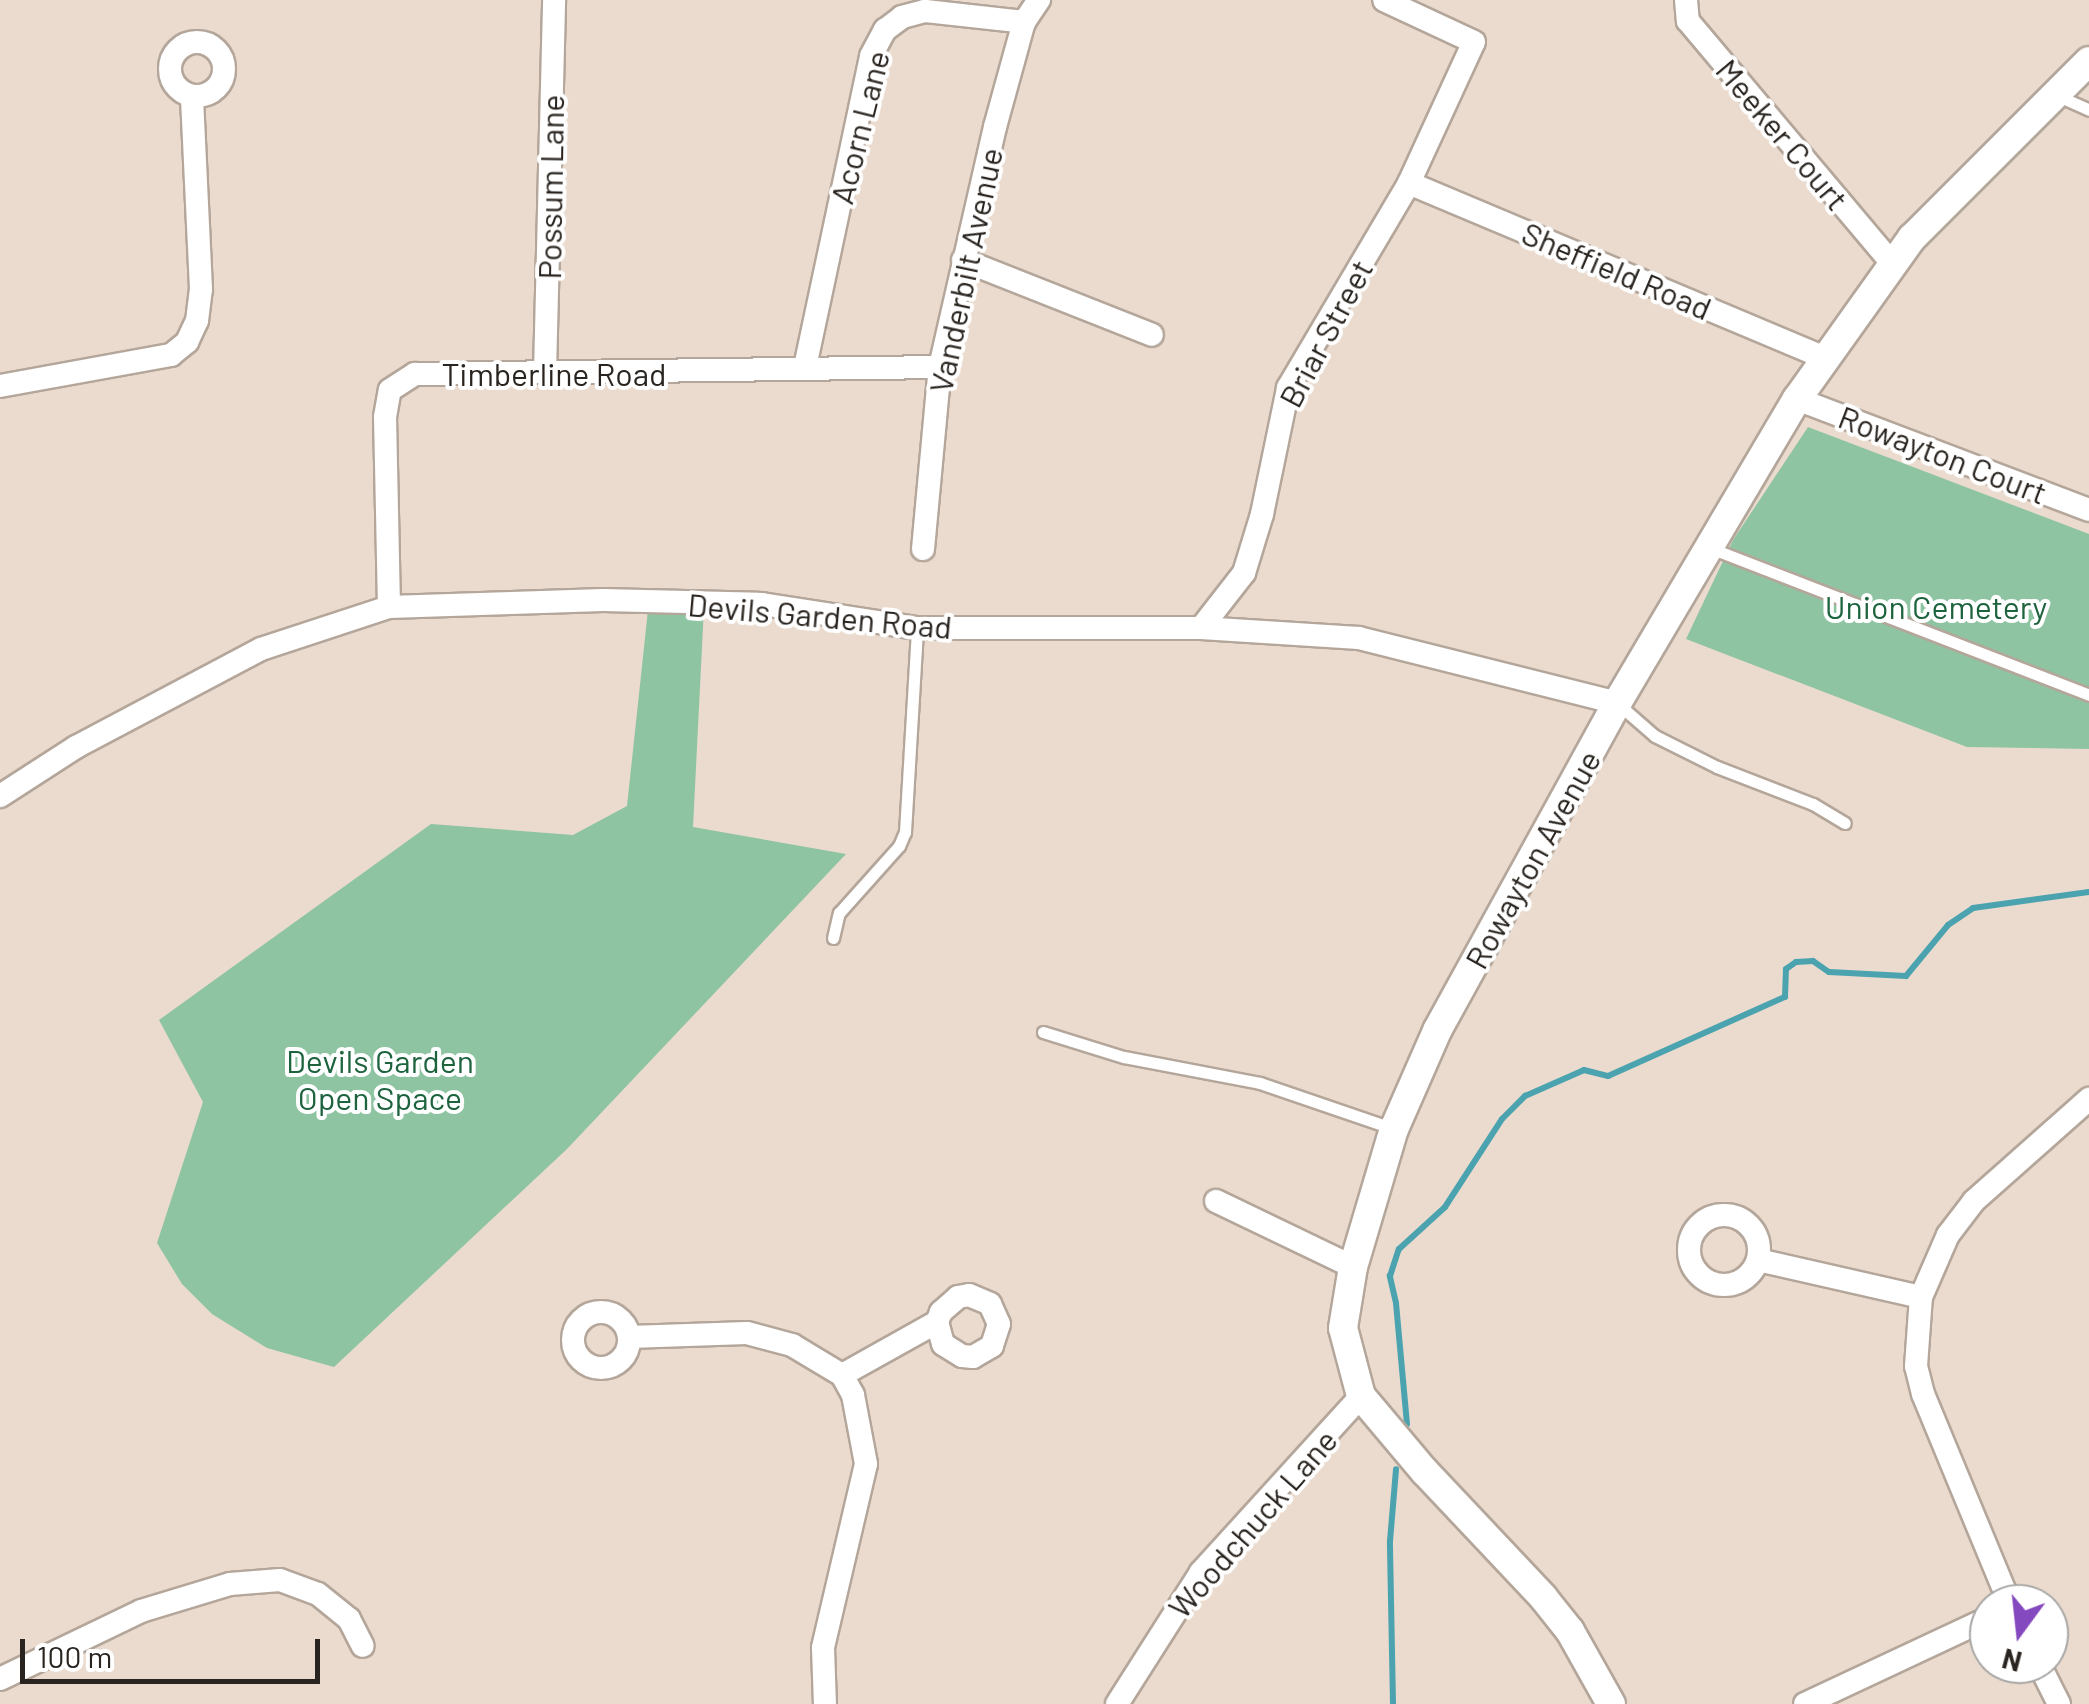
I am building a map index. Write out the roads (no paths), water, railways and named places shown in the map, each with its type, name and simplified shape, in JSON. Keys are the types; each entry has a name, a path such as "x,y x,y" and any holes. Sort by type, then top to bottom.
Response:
{"street":[{"name":"Possum Lane","path":"545,373 554,0"},
{"name":"Vanderbilt Avenue","path":"923,549 940,367 1024,22 1039,0"},
{"name":"Briar Street","path":"1201,628 1244,573 1262,514 1288,388 1409,182 1474,42 1384,0"},
{"name":"Meeker Court","path":"1686,0 1688,20 1892,264"},
{"name":"Acorn Lane","path":"804,367 871,56 885,30 902,17 925,10 1024,22"},
{"name":"Rowayton Avenue","path":"1610,1704 1570,1631 1544,1596 1414,1460 1361,1396 1343,1328 1353,1267 1394,1129 1438,1029 1617,703 1797,399 1892,264 1935,214 2089,61"},
{"path":"0,386 171,356 187,342 196,321 201,289 192,96"},
{"name":"Sheffield Road","path":"1409,182 1825,358"},
{"path":"964,260 1152,335"},
{"name":"Timberline Road","path":"389,607 385,417 390,390 415,374 940,367"},
{"name":"Rowayton Court","path":"1797,399 2089,510"},
{"name":"Devils Garden Road","path":"0,796 76,747 261,649 389,607 603,600 762,604 917,628 1201,628 1359,638 1617,703"},
{"path":"2002,1584 1922,1394 1916,1366 1920,1298 1948,1235 1974,1201 2089,1100"},
{"path":"1216,1201 1353,1267"},
{"path":"1758,1260 1920,1298"},
{"path":"842,1376 937,1322"},
{"path":"629,1337 747,1333 792,1346 842,1376 853,1395 866,1464 823,1648 825,1704"},
{"name":"Woodchuck Lane","path":"1116,1704 1202,1572 1361,1396"},
{"path":"0,1680 141,1611 230,1584 280,1580 318,1594 349,1619 362,1646"},
{"path":"1805,1704 1969,1627"}],"lane":[{"path":"2056,95 2089,110"},
{"path":"1708,547 2089,695"},
{"path":"833,938 840,913 899,846 905,832 917,628"},
{"path":"1617,703 1655,736 1717,767 1813,804 1844,823"},
{"path":"1044,1032 1124,1057 1260,1083 1394,1129"}],"waterway":[{"path":"1407,1424 1390,1276 1399,1249 1445,1207 1502,1119 1525,1096 1584,1070 1608,1076 1785,997 1786,969 1796,962 1813,961 1829,972 1906,976 1948,925 1973,908 2089,892"},
{"path":"1393,1704 1390,1541 1396,1469"}],"park label":[{"name":"Union Cemetery","path":"1936,606"},
{"name":"Devils Garden Open Space","path":"380,1080"}]}
